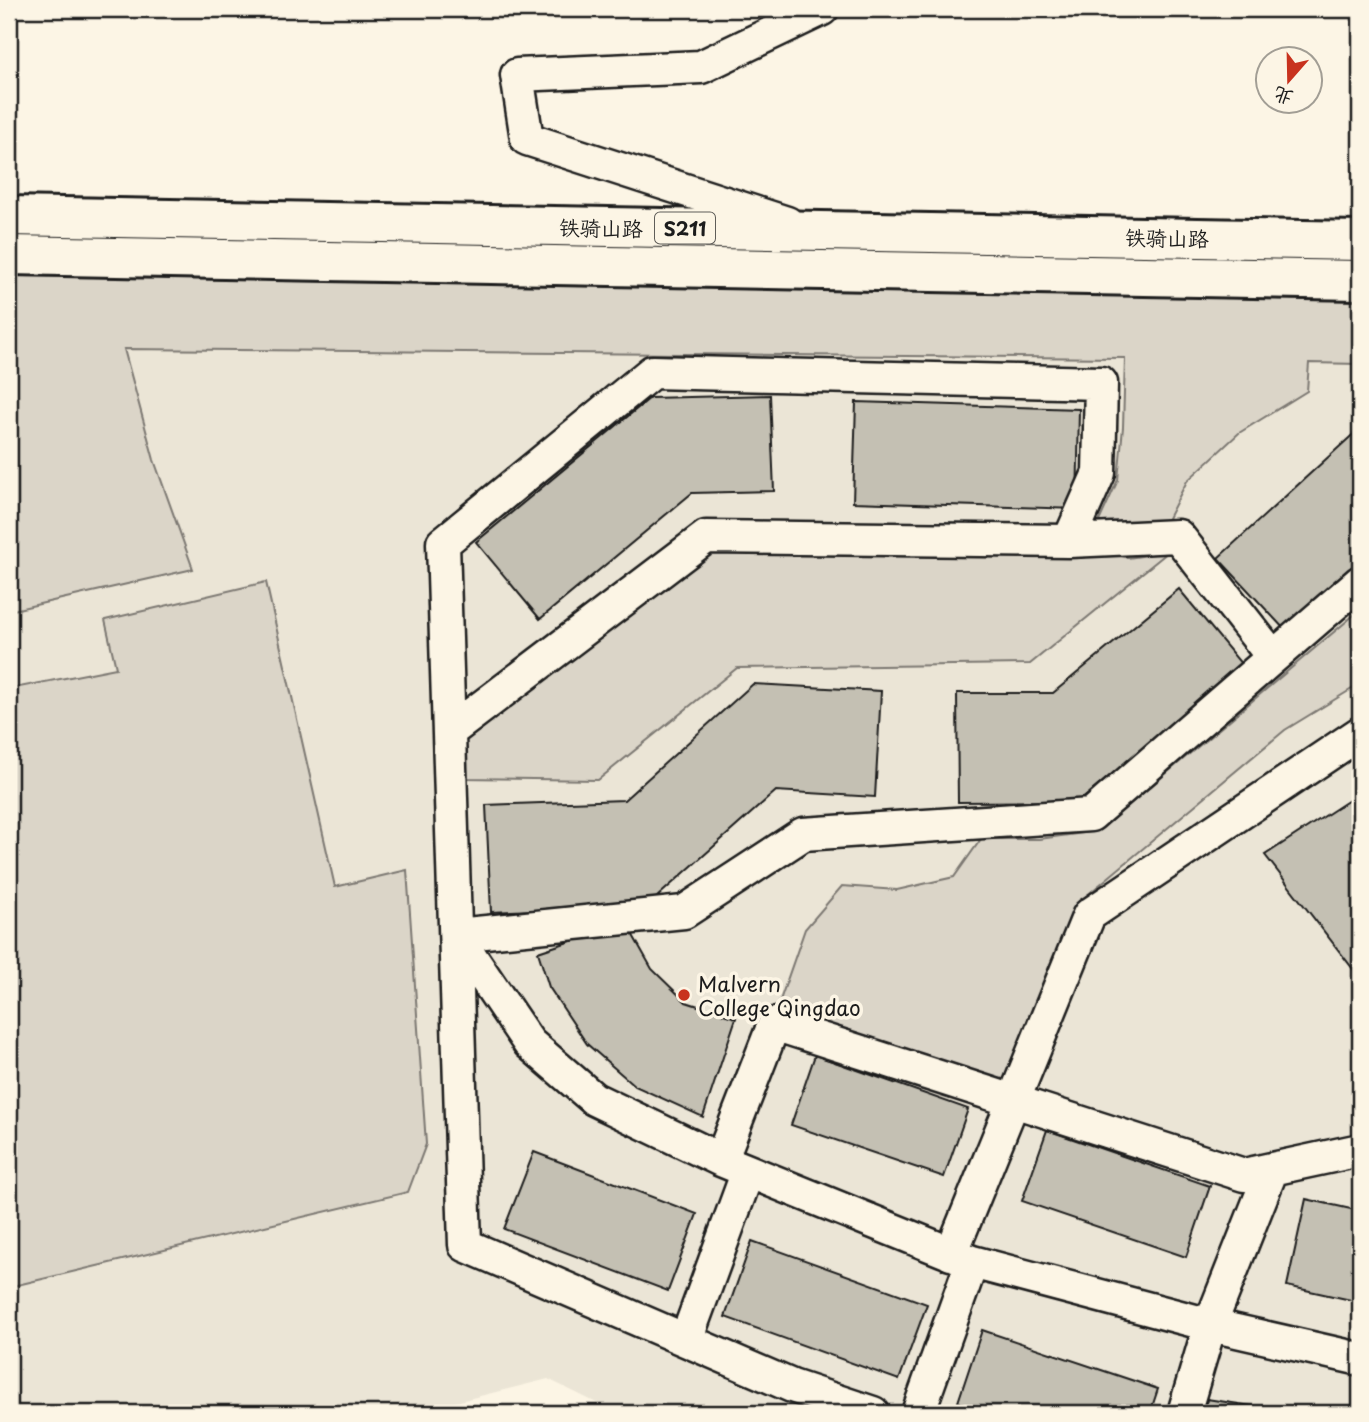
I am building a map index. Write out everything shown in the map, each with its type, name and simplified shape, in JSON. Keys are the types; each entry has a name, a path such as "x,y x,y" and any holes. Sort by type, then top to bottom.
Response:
{"main road":[{"name":"铁骑山路","path":"9,216 1360,241"},
{"name":"铁骑山路","path":"9,255 1360,280"}],"street":[{"path":"808,230 527,139 517,75 701,67 822,9"},
{"path":"873,1413 792,1386 465,1245 443,543 652,372 1101,383 1099,473 1069,541"},
{"path":"449,732 706,537 1069,541 1178,536 1273,657"},
{"path":"456,935 684,912 803,834 1091,815 1360,582"},
{"path":"918,1413 961,1258 1014,1101 1089,915 1360,733"},
{"path":"456,935 529,1043 594,1099 734,1165 961,1258 1210,1325 1360,1359"},
{"path":"686,1340 774,1024 1244,1175 1360,1150"},
{"path":"1184,1413 1210,1325 1272,1169"}],"shaded area":[{"path":"9,255 1360,280 1360,364 1309,363 1307,391 1239,433 1187,481 1162,530 1096,528 1118,480 1125,358 124,349 154,460 193,569 9,611"},
{"name":"Malvern College Qingdao","path":"124,348 1126,358 1360,364 1360,1413 617,1413 548,1379 412,1413 9,1413 9,611 193,569 154,460"},
{"path":"706,537 1069,541 1128,558 1168,552 1030,664 737,668 598,780 464,778 464,725"},
{"path":"266,582 335,887 407,870 426,1144 408,1192 9,1287 9,689 116,668 105,620"},
{"path":"1360,610 1360,684 1285,730 1080,901 1001,1097 777,1009 805,929 842,886 897,890 954,877 981,839 1039,839 1098,831"}],"building":[{"path":"770,395 774,491 692,493 540,619 476,542 650,398"},
{"path":"856,402 1079,409 1077,509 853,502"},
{"path":"1360,428 1360,563 1286,631 1218,558"},
{"path":"1179,589 1243,666 1080,801 958,802 957,693 1053,693"},
{"path":"753,684 881,691 875,797 776,791 648,905 491,912 486,805 624,800"},
{"path":"1360,793 1360,978 1265,855"},
{"path":"626,923 652,969 686,1002 736,1018 703,1117 635,1086 587,1044 549,987 538,952"},
{"path":"815,1055 968,1109 944,1177 791,1125"},
{"path":"1047,1130 1210,1186 1186,1257 1022,1201"},
{"path":"534,1152 697,1214 668,1291 504,1229"},
{"path":"1306,1199 1360,1211 1360,1302 1287,1286"},
{"path":"752,1241 927,1304 899,1380 725,1317"},
{"path":"982,1330 1158,1389 1150,1413 992,1413 958,1402"},
{"path":"1207,1399 1295,1413 1205,1413"}],"place":[{"name":"Malvern College Qingdao","path":"684,995"}]}
